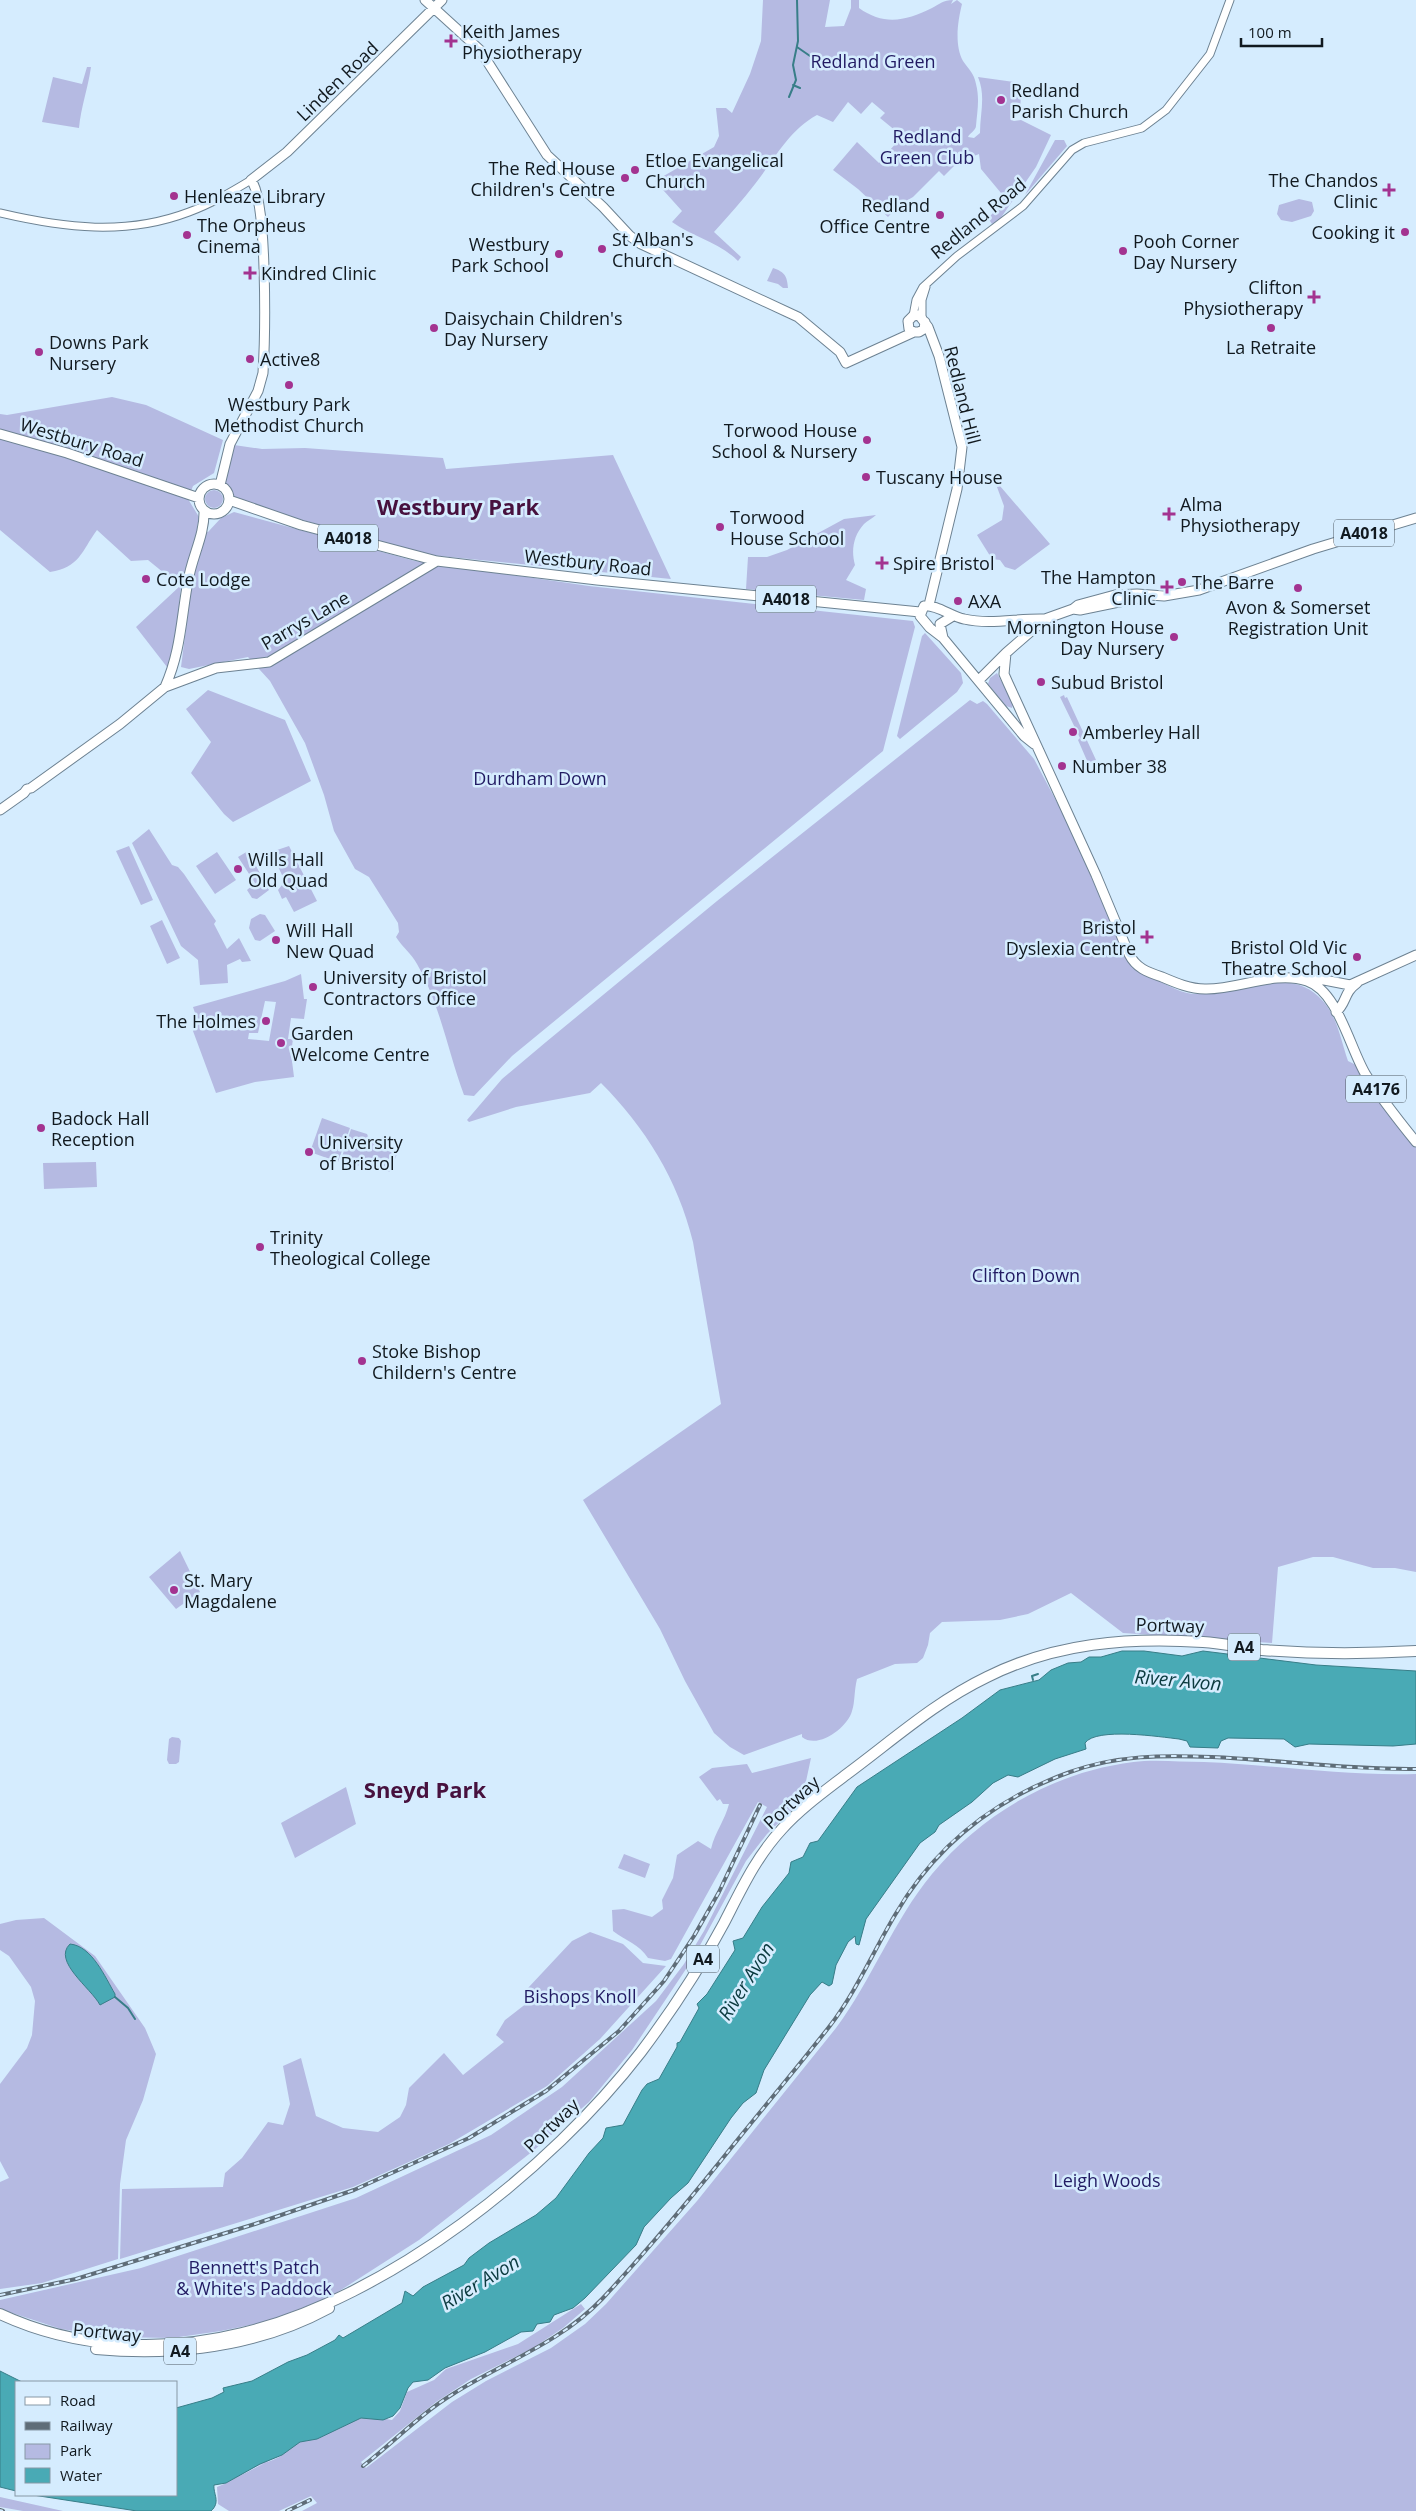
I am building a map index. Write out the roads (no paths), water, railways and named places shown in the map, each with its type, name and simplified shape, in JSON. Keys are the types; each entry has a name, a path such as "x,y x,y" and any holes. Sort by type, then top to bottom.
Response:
{"highway":[{"name":"Portway","path":"0,2314 45,2332 82,2341 138,2344 217,2338 265,2327 352,2292 443,2237 476,2213 562,2139 607,2094 670,2012 723,1925 744,1883 780,1830 834,1784 944,1700 985,1677 1028,1659 1072,1646 1125,1640 1208,1642 1298,1652 1416,1651"},
{"name":"Portway","path":"0,2322 42,2338 79,2347 123,2352 178,2351 242,2341 286,2327 320,2313 342,2301 352,2292"}],"main road":[{"path":"425,0 480,50 547,155 603,207 630,236 641,244 798,318 840,352 846,363 900,339 917,324"},
{"name":"Linden Road","path":"251,180 282,156 442,0"},
{"path":"217,485 232,440 258,391 263,373 264,301 262,232 258,192 251,180"},
{"name":"Redland Hill","path":"917,324 933,339 962,440 962,463 957,489 923,608"},
{"name":"Westbury Road","path":"0,434 200,495"},
{"path":"217,485 227,491 228,503 216,514 204,510 200,495 207,486 217,485"},
{"name":"Westbury Road","path":"228,503 427,560 597,580 923,608 975,621 1045,619"},
{"name":"Parrys Lane","path":"165,687 175,665 180,645 188,580 204,529 204,510"},
{"name":"Parrys Lane","path":"204,529 216,514"},
{"name":"A4018","path":"979,680 1021,639 1045,619 1073,609 1078,604 1106,597 1133,594 1170,596 1199,590 1312,549 1416,518"},
{"path":"426,570 427,560"},
{"name":"Parrys Lane","path":"0,810 120,724 165,687 216,668 269,662 426,570 437,561"},
{"path":"923,608 922,620 942,638 1024,736 1034,744"},
{"path":"942,638 940,624 953,616"},
{"path":"1018,621 1024,629 1021,639"},
{"path":"1006,653 1004,674 1034,744 1096,874 1129,954 1136,965 1147,972 1193,988 1207,989 1288,978 1309,981 1314,978 1350,985 1416,955"},
{"name":"A4176","path":"1309,981 1329,998 1358,1061 1381,1096 1416,1142"},
{"path":"1336,1012 1341,1008 1346,993 1360,982"}],"street":[{"name":"Redland Road","path":"917,324 928,282 957,256 1023,206 1067,155 1078,146 1142,128 1166,110 1210,54 1218,37 1230,0"},
{"path":"0,213 56,225 92,228 136,226 189,212 251,180"}],"water":[{"name":"River Avon","path":"1122,1651 1144,1651 1182,1656 1203,1651 1316,1665 1416,1671 1416,1744 1393,1746 1309,1744 1295,1747 1284,1739 1228,1738 1221,1741 1218,1748 1190,1747 1187,1741 1179,1739 1129,1734 1102,1735 1091,1738 1085,1743 1086,1749 1055,1759 1018,1777 1008,1775 993,1783 972,1802 939,1825 935,1832 920,1843 866,1919 859,1945 856,1944 855,1936 848,1942 836,1965 832,1984 829,1986 822,1982 810,1995 764,2070 756,2093 743,2103 731,2118 688,2183 644,2227 636,2245 573,2308 554,2315 550,2322 537,2324 533,2331 521,2332 485,2352 445,2368 428,2380 413,2382 408,2388 400,2408 393,2416 383,2420 361,2418 317,2439 300,2442 282,2455 260,2464 226,2483 214,2485 216,2504 211,2511 137,2511 40,2496 178,2496 178,2407 212,2398 224,2392 223,2388 252,2381 288,2362 307,2355 335,2340 339,2335 343,2338 402,2303 405,2291 413,2296 423,2287 464,2265 469,2258 489,2243 536,2215 556,2198 589,2153 603,2138 606,2128 623,2125 642,2090 647,2084 659,2079 677,2047 677,2043 680,2042 699,2008 697,2004 707,1994 735,1950 733,1941 743,1938 762,1907 789,1873 791,1862 803,1857 810,1843 818,1841 857,1787 962,1718 1000,1690 1039,1680 1051,1670 1068,1663 1081,1662 1089,1657 1101,1657"},
{"path":"70,1944 85,1950 97,1963 115,1997 100,2005 69,1966 66,1951"},
{"path":"0,2371 20,2381 15,2381 15,2491 0,2487"}],"waterway":[{"path":"789,97 796,80 793,65 798,41 797,0"},
{"path":"797,47 810,56 833,61"},
{"path":"793,85 800,88"},
{"path":"1033,1680 1032,1676 1038,1674"},
{"path":"115,1997 128,2008 135,2019"}],"railway":[{"path":"363,2466 441,2402 550,2340 586,2314 602,2299 689,2200 839,2014 895,1915 929,1866 970,1827 992,1810 1043,1783 1070,1772 1105,1762 1140,1757 1238,1758 1365,1768 1416,1769"},
{"path":"0,2295 76,2279 255,2224 354,2190 469,2138 546,2091 619,2031 664,1981 694,1936 719,1892 760,1805"},
{"path":"287,2511 310,2500"}],"place":[{"name":"Keith James Physiotherapy","path":"451,41"},
{"name":"Redland Parish Church","path":"1001,100"},
{"name":"Etloe Evangelical Church","path":"635,170"},
{"name":"The Red House Children's Centre","path":"625,178"},
{"name":"The Chandos Clinic","path":"1389,190"},
{"name":"Henleaze Library","path":"174,196"},
{"name":"Redland Office Centre","path":"940,215"},
{"name":"Cooking it","path":"1405,232"},
{"name":"The Orpheus Cinema","path":"187,235"},
{"name":"St Alban's Church","path":"602,249"},
{"name":"Pooh Corner Day Nursery","path":"1123,251"},
{"name":"Westbury Park School","path":"559,254"},
{"name":"Kindred Clinic","path":"250,273"},
{"name":"Clifton Physiotherapy","path":"1314,297"},
{"name":"Daisychain Children's Day Nursery","path":"434,328"},
{"name":"La Retraite","path":"1271,328"},
{"name":"Downs Park Nursery","path":"39,352"},
{"name":"Active8","path":"250,359"},
{"name":"Westbury Park Methodist Church","path":"289,385"},
{"name":"Torwood House School & Nursery","path":"867,440"},
{"name":"Tuscany House","path":"866,477"},
{"name":"Alma Physiotherapy","path":"1169,514"},
{"name":"Torwood House School","path":"720,527"},
{"name":"Spire Bristol","path":"882,563"},
{"name":"Cote Lodge","path":"146,579"},
{"name":"The Barre","path":"1182,582"},
{"name":"The Hampton Clinic","path":"1167,587"},
{"name":"Avon & Somerset Registration Unit","path":"1298,588"},
{"name":"AXA","path":"958,601"},
{"name":"Mornington House Day Nursery","path":"1174,637"},
{"name":"Subud Bristol","path":"1041,682"},
{"name":"Amberley Hall","path":"1073,732"},
{"name":"Number 38","path":"1062,766"},
{"name":"Wills Hall Old Quad","path":"238,869"},
{"name":"Bristol Dyslexia Centre","path":"1147,937"},
{"name":"Will Hall New Quad","path":"276,940"},
{"name":"Bristol Old Vic Theatre School","path":"1357,957"},
{"name":"University of Bristol Contractors Office","path":"313,987"},
{"name":"The Holmes","path":"266,1021"},
{"name":"Garden Welcome Centre","path":"281,1043"},
{"name":"Badock Hall Reception","path":"41,1128"},
{"name":"University of Bristol","path":"309,1152"},
{"name":"Trinity Theological College","path":"260,1247"},
{"name":"Stoke Bishop Childern's Centre","path":"362,1361"},
{"name":"St. Mary Magdalene","path":"174,1590"}],"district":[{"name":"Westbury Park","path":"458,506"},
{"name":"Sneyd Park","path":"425,1789"}],"park label":[{"name":"Redland Green","path":"873,61"},
{"name":"Redland Green Club","path":"927,146"},
{"name":"Durdham Down","path":"540,778"},
{"name":"Clifton Down","path":"1026,1275"},
{"name":"Bishops Knoll","path":"580,1996"},
{"name":"Leigh Woods","path":"1107,2180"},
{"name":"Bennett's Patch & White's Paddock","path":"254,2277"}]}
